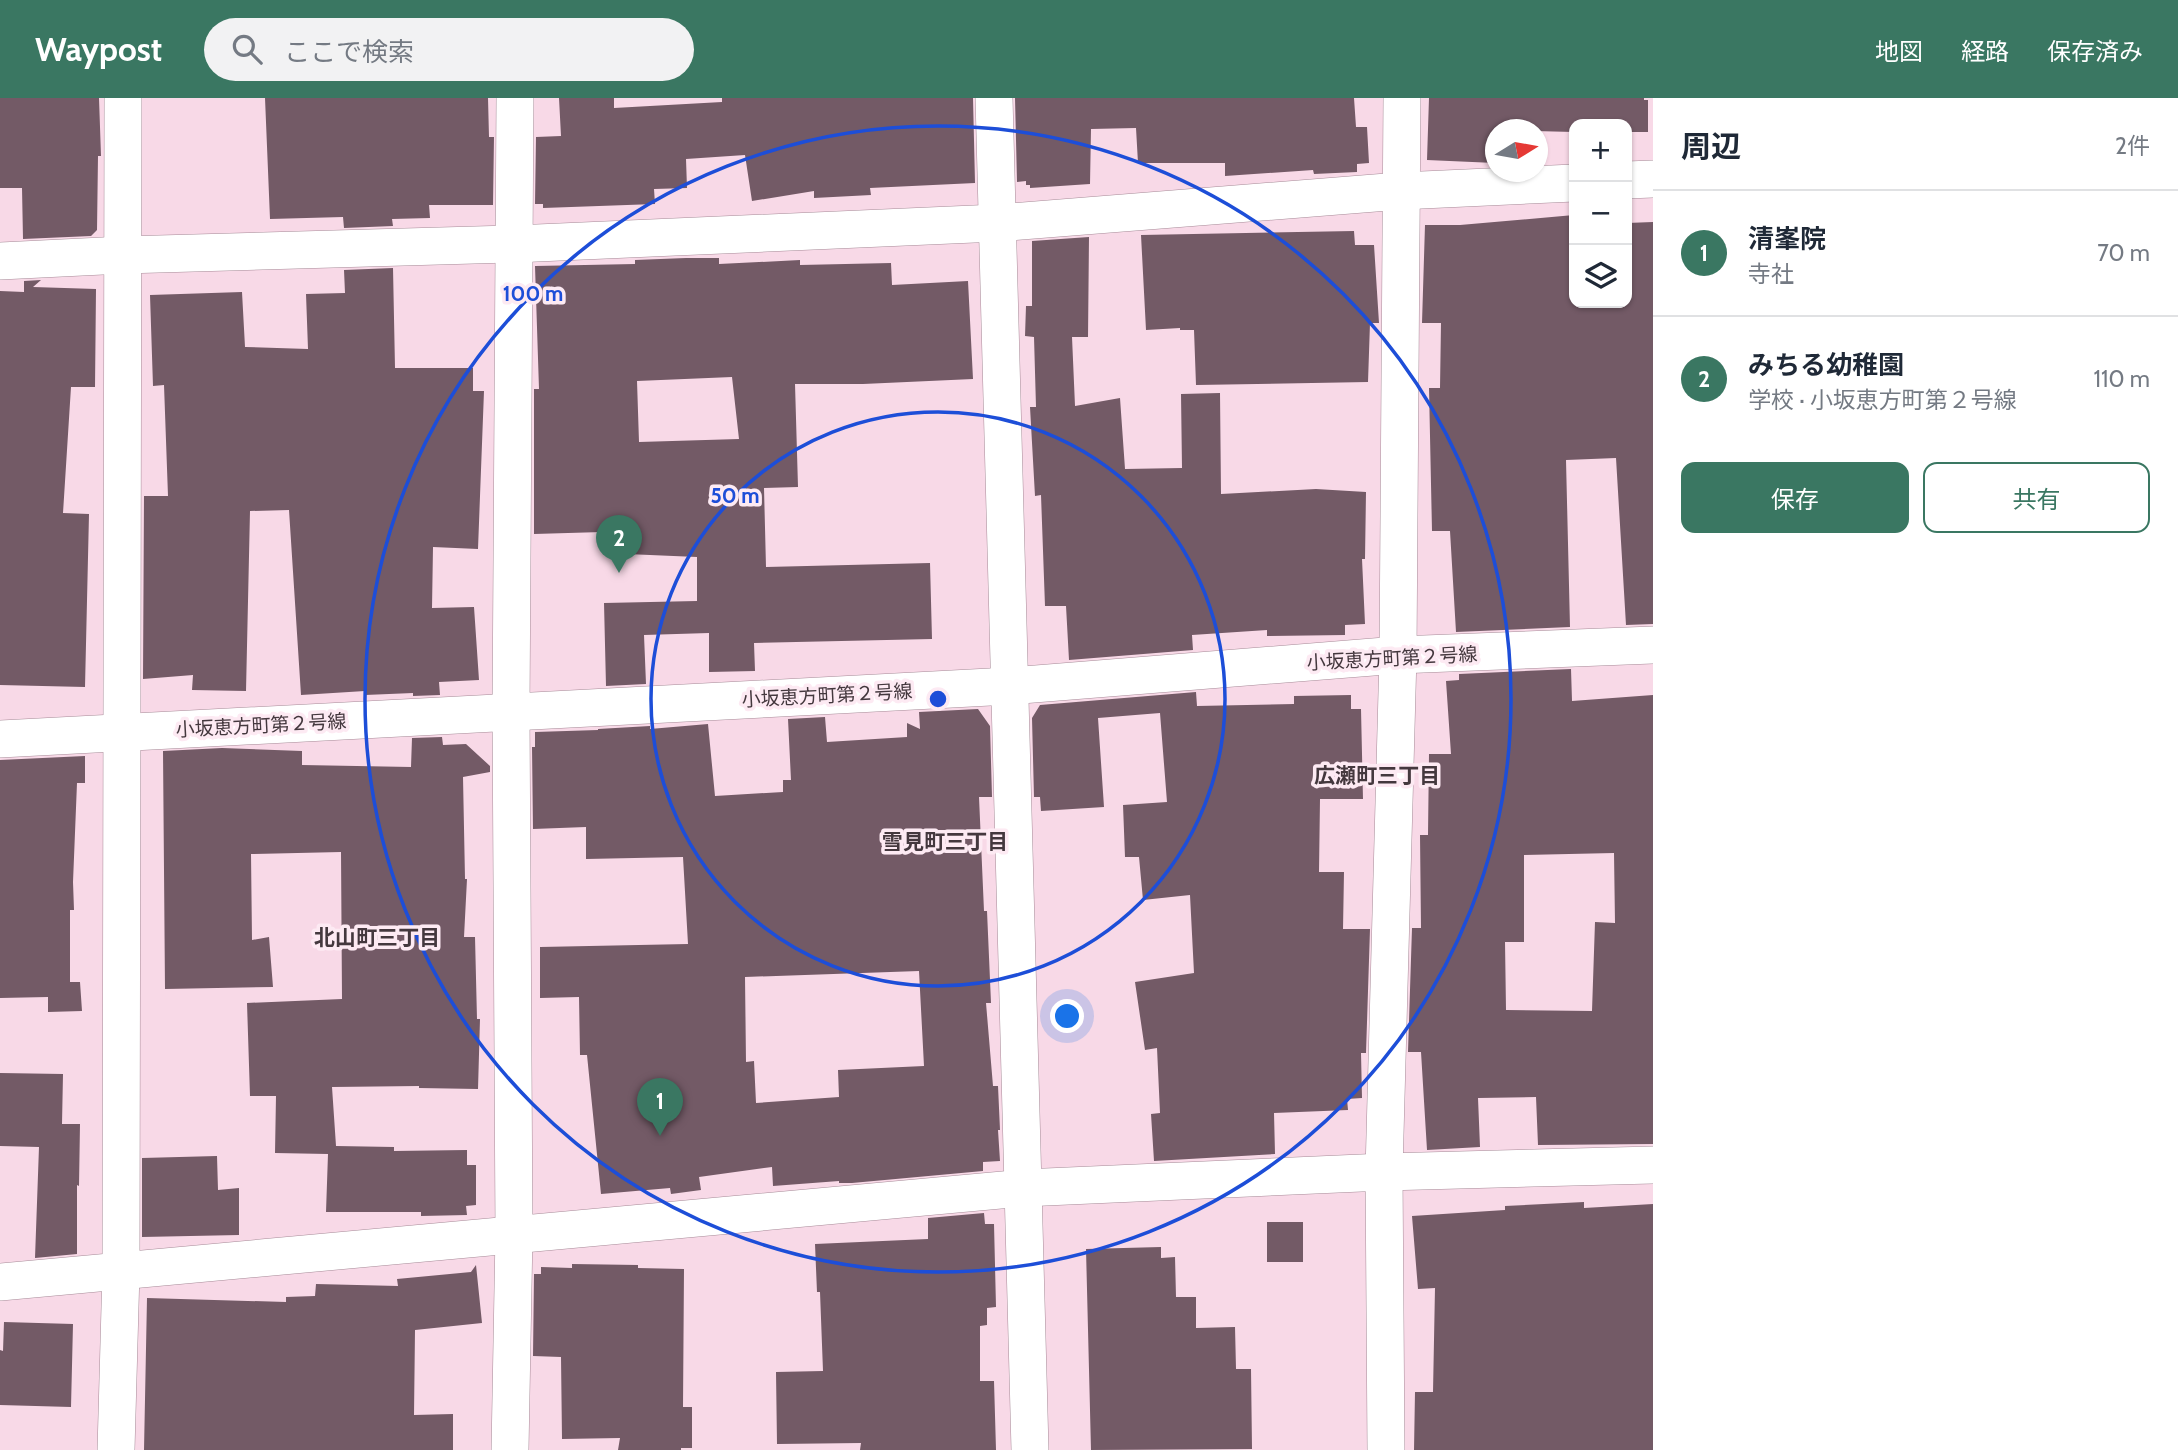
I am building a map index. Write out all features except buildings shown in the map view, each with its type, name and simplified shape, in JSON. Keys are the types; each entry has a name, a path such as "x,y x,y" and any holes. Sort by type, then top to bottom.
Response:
{"street":[{"path":"116,1450 121,1271 123,98"},
{"path":"510,1450 514,1234 511,712 515,98"},
{"path":"994,98 1030,1450"},
{"path":"1386,1450 1384,1172 1398,655 1402,98"},
{"path":"1632,180 1653,179"},
{"path":"0,261 514,244 997,223 1400,191 1569,183"},
{"name":"小坂恵方町第２号線","path":"0,739 1009,686 1398,655 1653,645"},
{"path":"0,1282 1023,1188 1384,1172 1653,1165"}],"place":[{"name":"みちる幼稚園","path":"619,573"},
{"name":"清峯院","path":"660,1136"}],"district":[{"name":"広瀬町三丁目","path":"1377,776"},
{"name":"雪見町三丁目","path":"945,842"},
{"name":"北山町三丁目","path":"377,938"}]}
